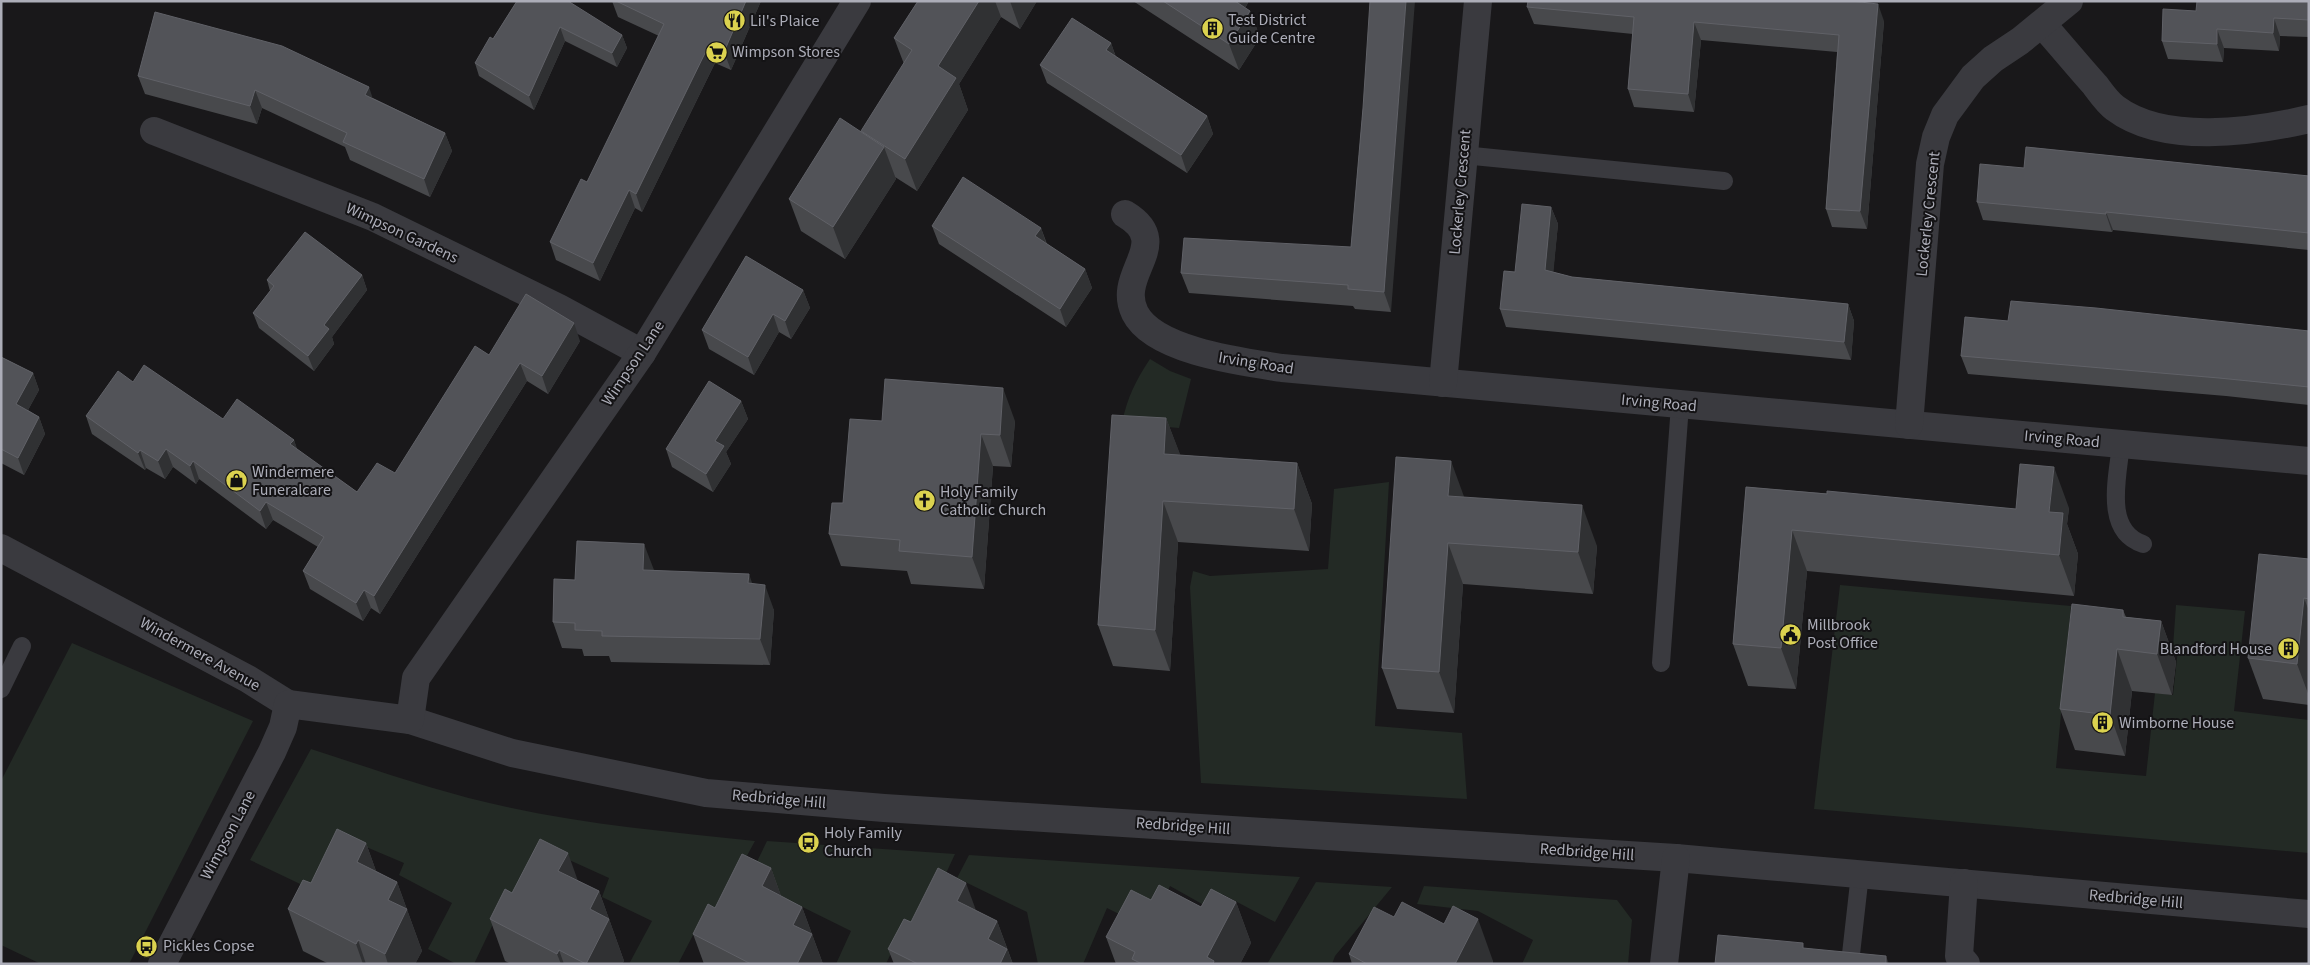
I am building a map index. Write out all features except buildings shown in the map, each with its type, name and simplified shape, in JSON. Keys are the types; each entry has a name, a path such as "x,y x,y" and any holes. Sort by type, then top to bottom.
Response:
{"street":[{"name":"Wimpson Lane","path":"410,720 416,678 642,353 857,1"},
{"name":"Lockerley Crescent","path":"1443,383 1478,1"},
{"name":"Lockerley Crescent","path":"1909,425 1930,164 1936,137 1945,115 1973,77 1993,59 2042,24 2069,1"},
{"path":"2042,24 2114,107 2141,122 2161,128 2202,131 2242,130 2309,119"},
{"name":"Wimpson Gardens","path":"154,132 373,217 559,308 642,353"},
{"name":"Irving Road","path":"1124,214 1137,222 1146,237 1146,246 1131,287 1134,312 1141,322 1156,333 1187,348 1228,360 1282,368 2309,461"},
{"name":"Windermere Avenue","path":"1,548 248,679 288,704 410,720"},
{"name":"Wimpson Lane","path":"162,964 272,752 283,727 288,704"},
{"name":"Redbridge Hill","path":"410,720 512,754 706,793 884,808 1676,858 2309,914"},
{"path":"1664,964 1676,858"},
{"path":"1964,884 1959,956 1966,964"}],"lane":[{"path":"1463,155 1724,181"},
{"path":"1661,663 1680,404"},
{"path":"2121,444 2117,513 2124,533 2134,541 2143,544"},
{"path":"1,689 22,646"},
{"path":"1851,954 1860,874"}],"shaded area":[{"path":"1150,359 1170,371 1191,379 1179,428 1122,423 1133,389"},
{"path":"1389,482 1375,726 1462,733 1467,799 1201,783 1190,587 1193,571 1210,576 1328,569 1334,489"},
{"path":"1840,585 2071,606 2056,768 2146,776 2155,693 2173,695 2178,649 2173,647 2176,605 2245,611 2234,711 2309,720 2309,853 1814,809"},
{"path":"72,643 253,721 129,964 41,964 1,945 1,781"},
{"path":"311,749 433,788 507,807 600,823 755,841 713,918 704,914 678,964 629,964 652,921 602,897 609,878 545,849 516,905 504,901 474,964 456,964 428,949 452,903 399,875 404,863 345,838 317,892 250,860"},
{"path":"767,841 955,854 921,927 906,920 886,964 836,964 851,931 748,880"},
{"path":"969,855 1300,877 1275,922 1222,894 1211,909 1170,886 1149,929 1107,908 1083,964 1038,964 1027,912 957,878"},
{"path":"1316,882 1392,887 1335,956 1332,964 1267,964"},
{"path":"1424,886 1617,900 1632,920 1628,964 1522,964 1533,940 1478,911 1417,904"}],"place":[{"name":"Lil's Plaice","path":"734,21"},
{"name":"Test District Guide Centre","path":"1212,29"},
{"name":"Wimpson Stores","path":"716,52"},
{"name":"Windermere Funeralcare","path":"236,481"},
{"name":"Holy Family Catholic Church","path":"924,501"},
{"name":"Millbrook Post Office","path":"1791,634"},
{"name":"Blandford House","path":"2288,649"},
{"name":"Wimborne House","path":"2103,723"},
{"name":"Holy Family Church","path":"808,842"},
{"name":"Pickles Copse","path":"147,946"}]}
